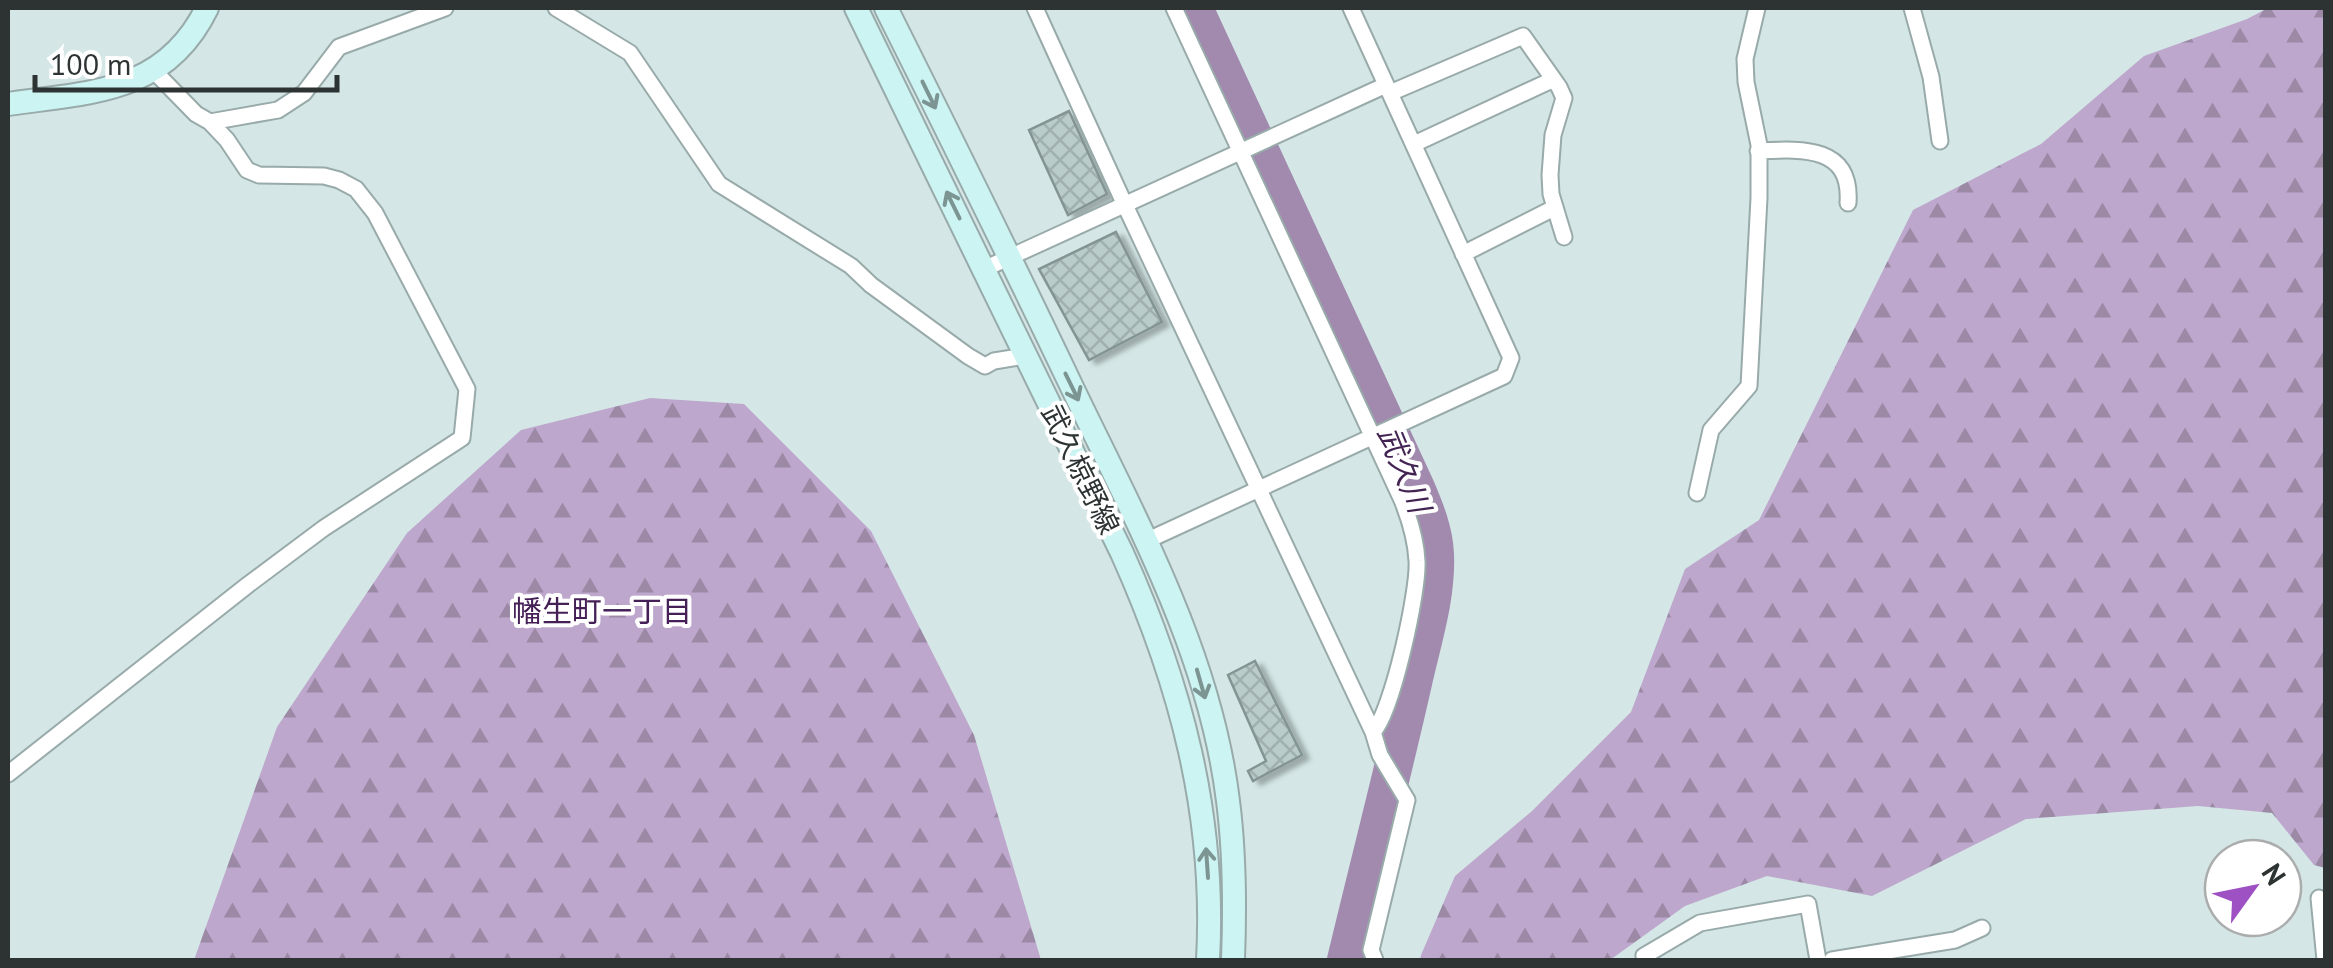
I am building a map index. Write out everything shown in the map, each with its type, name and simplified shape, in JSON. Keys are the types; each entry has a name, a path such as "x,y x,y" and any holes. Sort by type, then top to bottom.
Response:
{"main road":[{"path":"8,104 110,89 136,80 182,45 207,8"},
{"name":"武久椋野線","path":"856,8 1145,604 1186,729 1202,805 1208,872 1208,960"},
{"name":"武久椋野線","path":"886,8 1169,591 1212,720 1228,797 1236,870 1233,960"}],"street":[{"path":"210,122 278,110 304,93 339,47 445,8"},
{"path":"556,8 630,53 720,184 851,266 984,366 1025,356"},
{"path":"1036,8 1380,755 1407,800 1372,950 1375,960"},
{"path":"1174,8 1375,435 1411,524 1418,564 1416,590 1381,724 1372,732"},
{"path":"1146,541 1504,376 1511,358 1351,8"},
{"path":"1697,494 1710,430 1749,386 1760,198 1758,151 1745,60 1757,8"},
{"path":"1912,8 1931,77 1940,140"},
{"path":"984,269 1242,150 1522,36 1564,98 1552,147 1551,194 1564,237"},
{"path":"8,774 248,584 324,528 462,438 466,388 374,213 356,189 324,176 260,175 247,170 227,140 153,70"},
{"path":"1414,144 1552,80"},
{"path":"1758,151 1812,152 1838,164 1849,186 1848,203"},
{"path":"1463,254 1554,208"},
{"path":"2319,898 2325,960"},
{"path":"1645,960 1644,956 1700,923 1808,904 1818,960"},
{"path":"1832,960 1955,940 1982,928"}],"green space":[{"path":"2268,8 2325,8 2325,868 2314,865 2303,851 2303,838 2292,838 2272,813 2198,806 2026,819 1872,896 1767,876 1685,906 1610,960 1420,960 1455,876 1532,811 1631,712 1685,569 1759,520 1913,210 2041,144 2144,56"},
{"path":"650,398 744,404 871,531 974,735 1041,960 194,960 277,727 407,533 521,430"}],"building":[{"path":"1069,111 1107,194 1068,215 1029,130"},
{"path":"1116,232 1162,322 1089,360 1039,269"},
{"path":"1255,661 1302,755 1253,781 1248,771 1266,761 1228,675"}],"waterway":[{"name":"武久川","path":"1194,8 1416,488 1434,545 1434,587 1428,619 1346,960"}],"district":[{"name":"幡生町一丁目","path":"602,610"}]}
